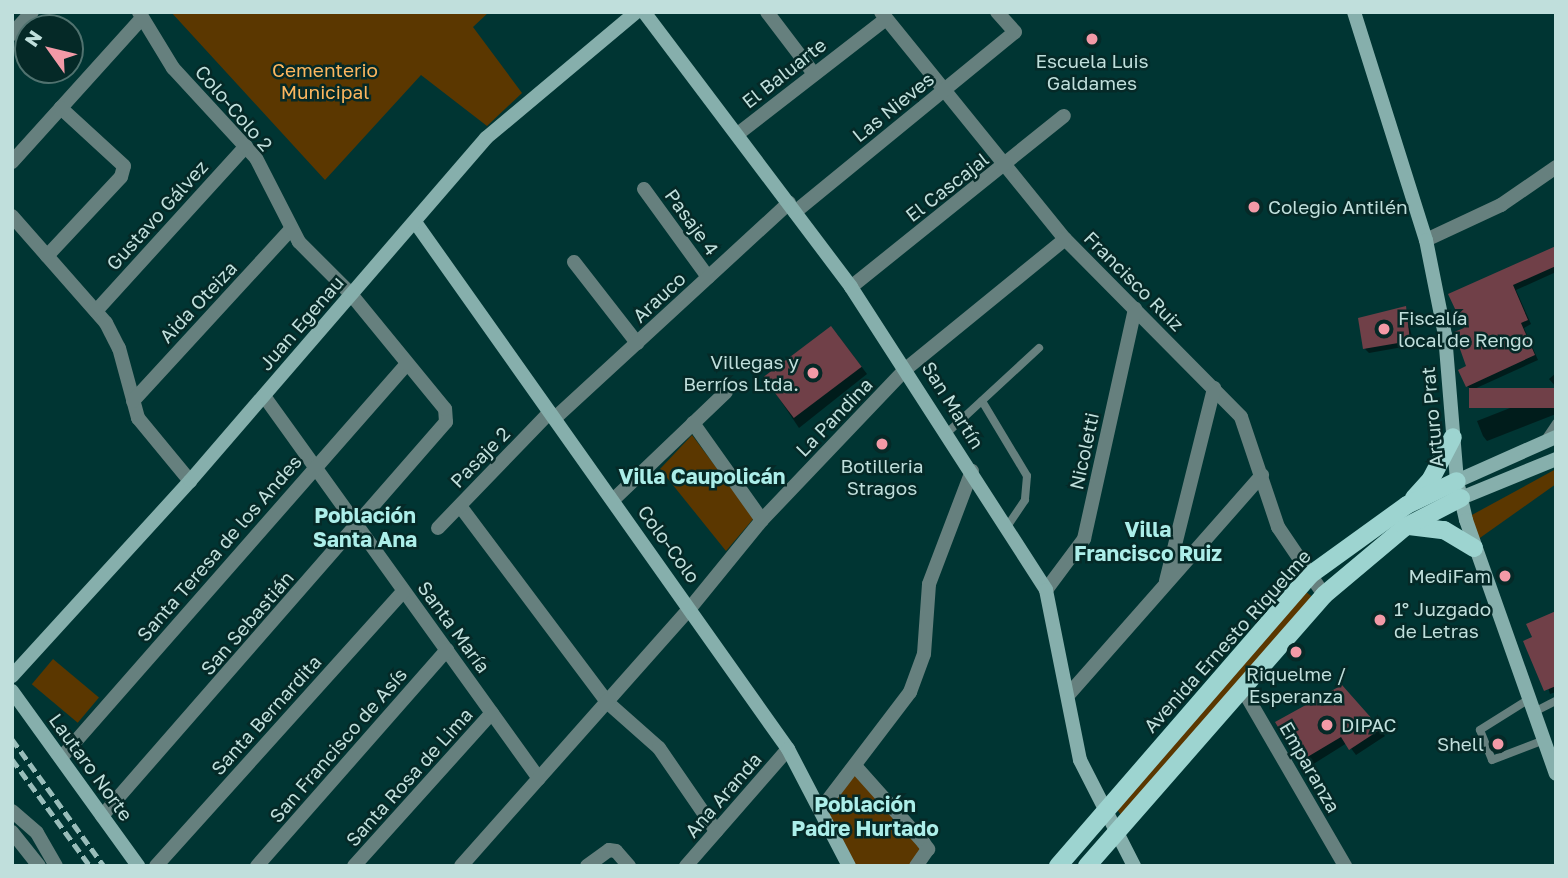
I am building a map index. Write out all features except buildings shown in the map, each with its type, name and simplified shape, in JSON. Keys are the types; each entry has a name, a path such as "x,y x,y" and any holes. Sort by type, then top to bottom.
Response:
{"main road":[{"name":"Juan Egenau","path":"12,676 190,481 486,138 636,12"},
{"name":"San Martín","path":"644,12 740,133 851,286 907,368 1046,590 1069,694 1080,761 1103,812 1134,866"},
{"name":"Arturo Prat","path":"1354,12 1426,240 1445,335 1452,437 1459,490 1474,548 1556,774"},
{"name":"Colo-Colo","path":"415,222 691,607 788,749 849,866"},
{"path":"1407,505 1431,479 1452,437"},
{"path":"1087,866 1324,595 1405,527 1459,490 1549,440"},
{"path":"1459,490 1556,459"},
{"name":"Avenida Ernesto Riquelme","path":"1058,866 1310,575 1407,505 1459,490"},
{"path":"1405,527 1444,530 1474,548"},
{"name":"Lautaro Norte","path":"12,691 138,866"}],"street":[{"path":"12,34 32,12"},
{"path":"767,12 814,74"},
{"name":"Las Nieves","path":"792,208 1015,32 997,12"},
{"path":"12,162 140,15"},
{"name":"Colo-Colo 2","path":"140,15 173,68 246,146 291,229 307,252 351,294 406,365 445,409 446,422"},
{"name":"El Baluarte","path":"740,133 883,16"},
{"name":"Francisco Ruiz","path":"883,16 1065,239 1214,388 1250,433 1278,527 1324,595"},
{"path":"47,256 121,177 124,166 61,108"},
{"name":"El Cascajal","path":"851,286 1004,167 1064,116"},
{"name":"Gustavo Gálvez","path":"96,311 246,146"},
{"path":"1426,240 1501,205 1556,167"},
{"name":"Pasaje 4","path":"644,189 708,277"},
{"name":"Arauco","path":"553,415 708,277 792,208"},
{"path":"12,216 96,311 119,348 142,425 190,481"},
{"name":"Aida Oteiza","path":"133,401 291,229"},
{"name":"La Pandina","path":"461,866 691,607 762,520 907,368 1065,239"},
{"path":"574,262 637,343"},
{"name":"Nicoletti","path":"1046,590 1084,539 1135,309"},
{"name":"Santa Teresa de los Andes","path":"61,758 406,365"},
{"path":"1166,582 1214,388"},
{"path":"614,500 726,392"},
{"name":"Santa María","path":"264,396 539,778"},
{"name":"Pasaje 2","path":"438,528 553,415"},
{"name":"San Sebastián","path":"102,816 358,526 446,422"},
{"path":"693,423 762,520"},
{"path":"821,809 856,767 910,692 924,654 929,584 972,471"},
{"path":"1069,694 1262,475"},
{"path":"460,506 607,702 659,748 716,831"},
{"name":"Santa Bernardita","path":"156,866 404,591"},
{"name":"San Francisco de Asís","path":"257,866 447,650"},
{"name":"Emparanza","path":"1241,688 1345,866"},
{"name":"Santa Rosa de Lima","path":"354,866 492,713"},
{"name":"Ana Aranda","path":"686,866 788,749"},
{"path":"856,767 928,849 916,866"},
{"path":"12,811 37,833 56,866"},
{"path":"12,832 39,866"},
{"path":"587,866 609,850 629,866"}],"lane":[{"path":"948,432 1039,348"},
{"path":"982,401 1027,476 1025,500 1007,527"},
{"path":"1549,440 1556,423"},
{"path":"1544,740 1492,760 1480,730 1532,705 1556,701"}],"green space":[{"name":"Cementerio Municipal","path":"171,12 489,12 473,27 522,93 487,126 421,75 325,180"},
{"path":"692,435 754,518 726,551 660,469"},
{"path":"1556,469 1556,484 1477,540 1470,516"},
{"path":"1306,592 1314,598 1121,815 1116,808"},
{"path":"53,659 99,698 78,723 32,684"},
{"path":"855,773 923,850 910,866 844,866 823,813"}],"railway":[{"path":"12,739 104,866"},
{"path":"12,759 90,866"}],"place":[{"name":"Escuela Luis Galdames","path":"1092,39"},
{"name":"Colegio Antilén","path":"1254,207"},
{"name":"Fiscalía local de Rengo","path":"1384,329"},
{"name":"Villegas y Berríos Ltda.","path":"813,373"},
{"name":"Botilleria Stragos","path":"882,444"},
{"name":"MediFam","path":"1505,576"},
{"name":"1° Juzgado de Letras","path":"1380,620"},
{"name":"Riquelme / Esperanza","path":"1296,652"},
{"name":"DIPAC","path":"1327,725"},
{"name":"Shell","path":"1498,744"}],"district":[{"name":"Villa Caupolicán","path":"702,476"},
{"name":"Población Santa Ana","path":"365,527"},
{"name":"Villa Francisco Ruiz","path":"1148,541"},
{"name":"Población Padre Hurtado","path":"865,816"}]}
